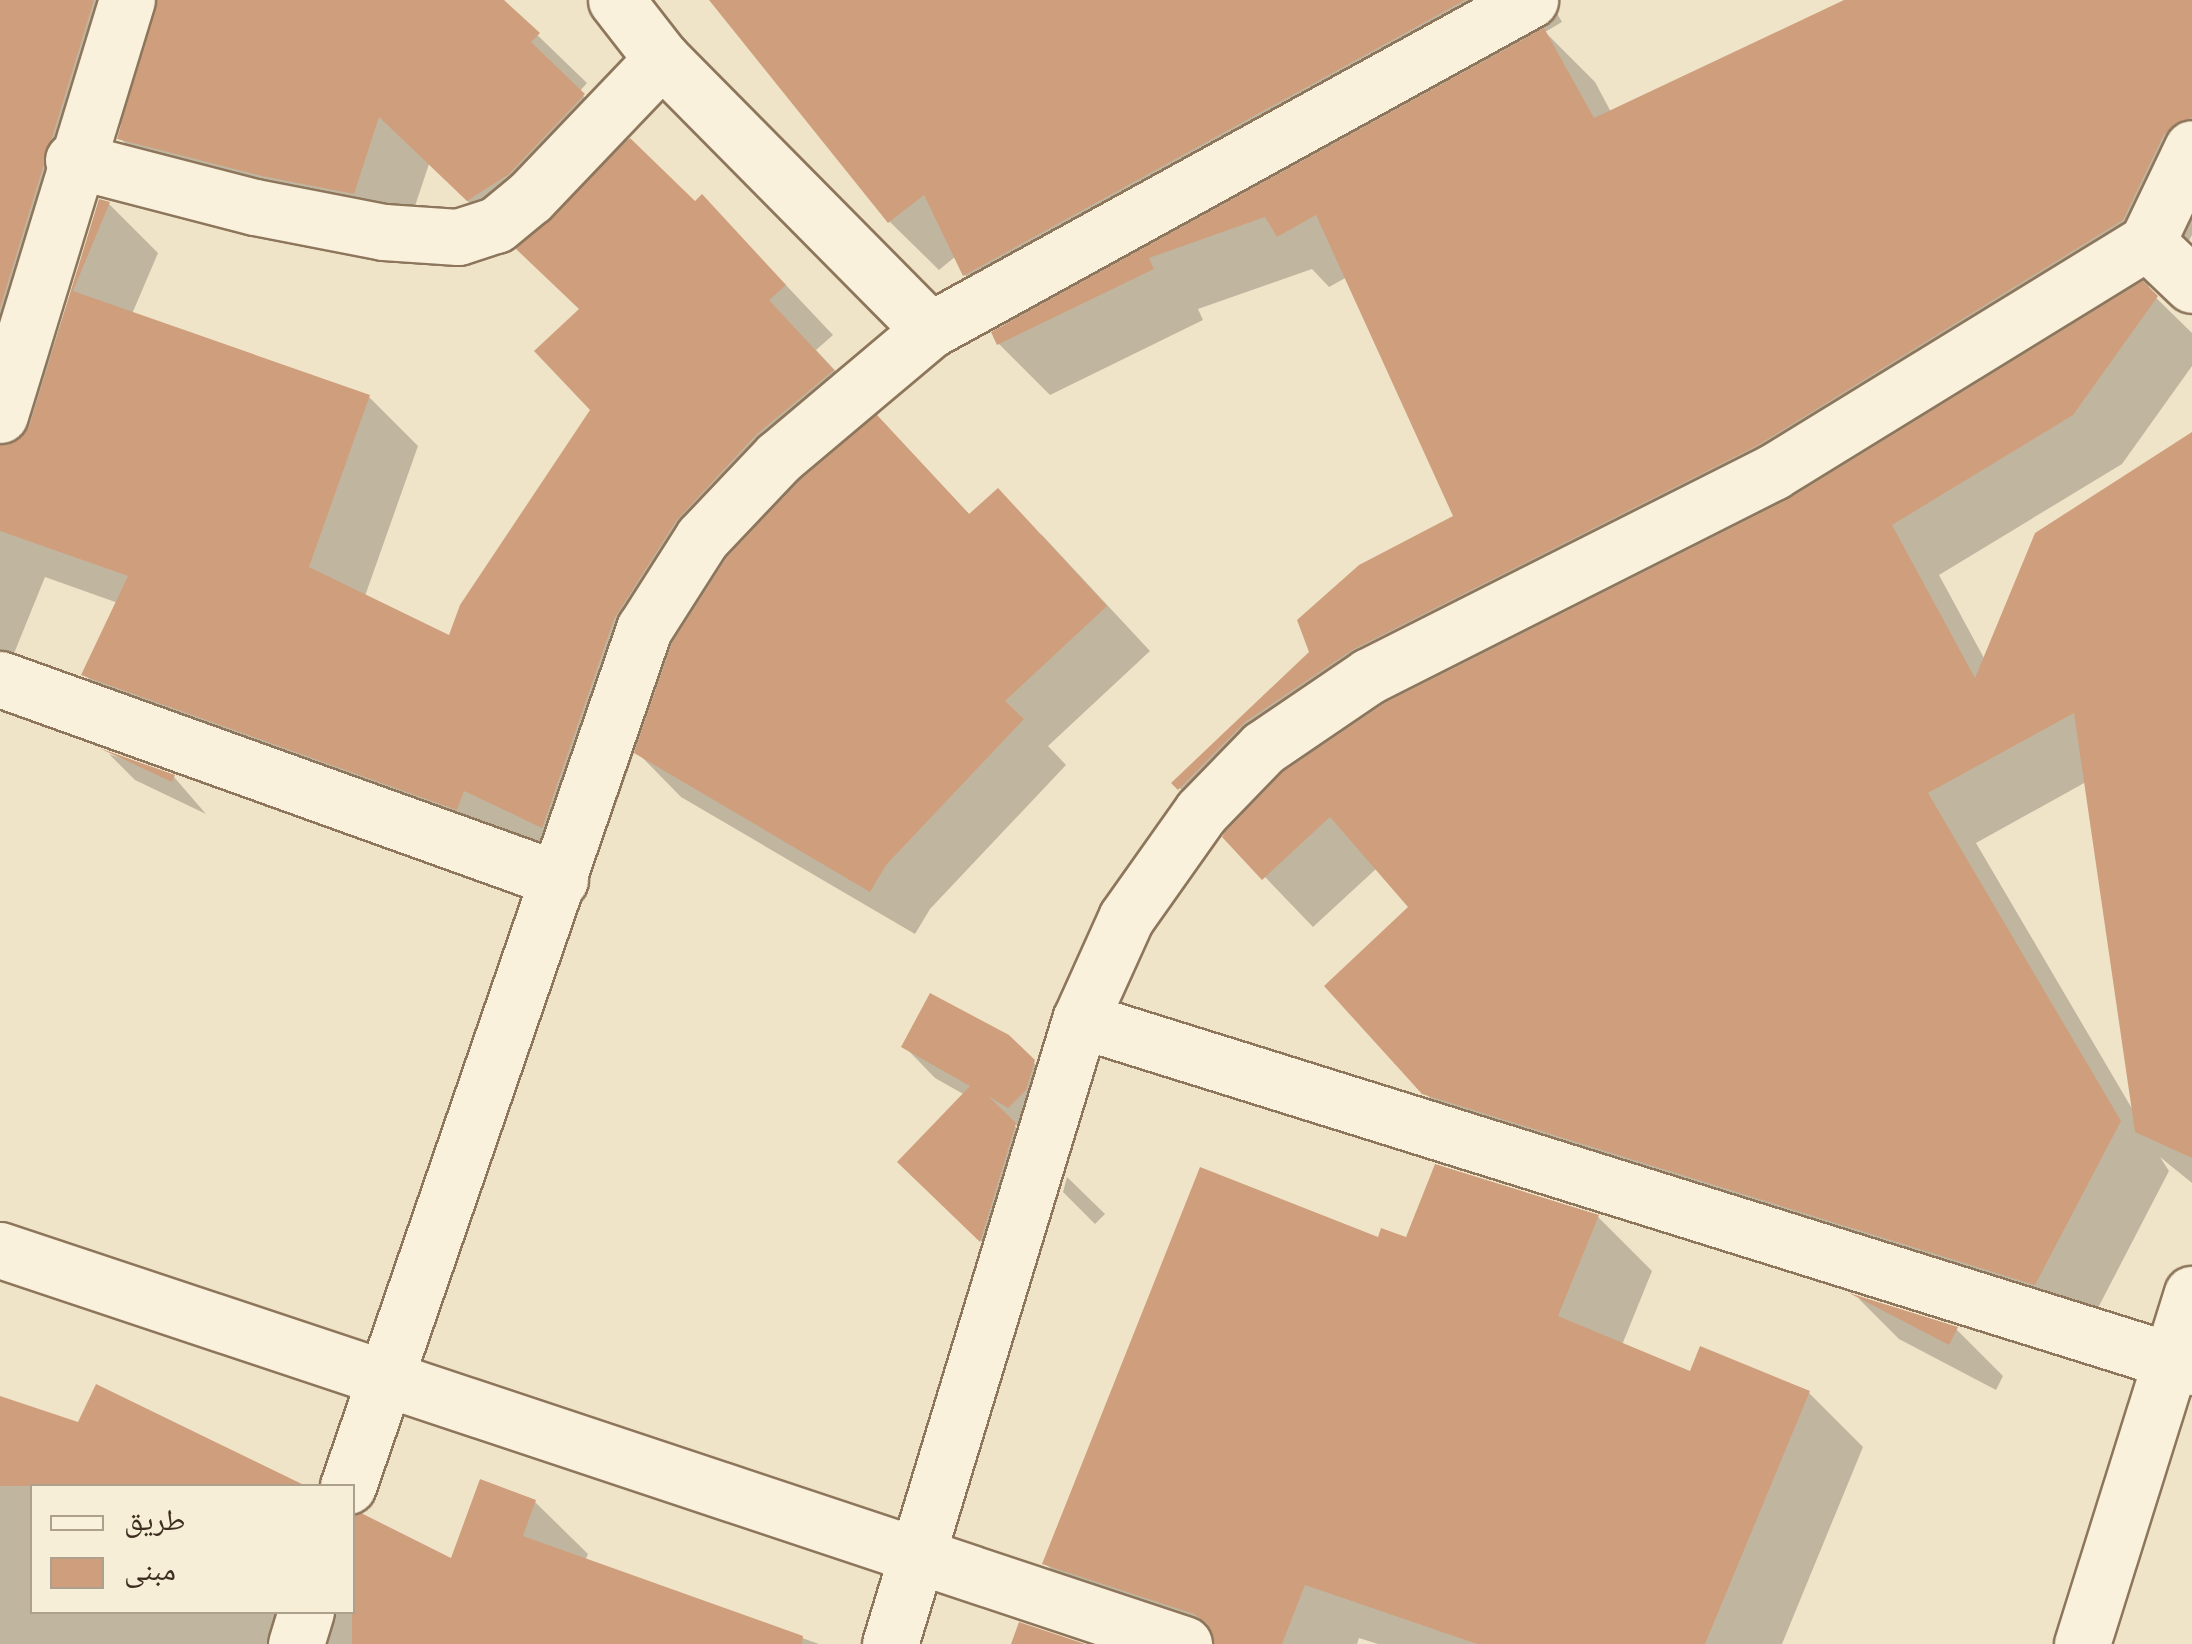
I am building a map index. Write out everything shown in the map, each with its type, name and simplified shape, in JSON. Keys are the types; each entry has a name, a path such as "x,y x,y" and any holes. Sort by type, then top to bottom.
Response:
{"street":[{"path":"0,415 18,295 73,160 127,0"},
{"path":"616,0 662,59 930,330"},
{"path":"349,1484 644,630 702,538 779,457 930,330 1530,0"},
{"path":"73,160 254,207 384,232 458,237 496,225 530,197 662,59"},
{"path":"890,1644 1080,1020 1126,918 1201,812 1263,748 1369,676 1773,472 2147,242 2192,148"},
{"path":"2147,242 2192,285"},
{"path":"0,679 560,880"},
{"path":"1080,1020 2180,1363"},
{"path":"0,1250 1184,1644"},
{"path":"2082,1644 2180,1363 2192,1294"},
{"path":"296,1644 305,1614"}],"building":[{"path":"0,0 94,0 0,308"},
{"path":"157,0 504,0 540,33 531,42 585,94 509,174 467,201 379,117 354,194 262,176 117,139"},
{"path":"709,0 1465,0 963,276 924,195 888,223"},
{"path":"1844,0 2192,0 2192,117 2164,134 2123,220 1758,445 1352,650 1245,722 1178,790 1171,783 1309,652 1297,620 1359,565 1453,516 1316,215 1277,237 1265,217 1149,258 1154,269 997,345 991,332 1544,28 1594,118"},
{"path":"630,138 695,201 702,194 786,285 769,300 834,370 756,435 676,521 614,619 542,828 464,791 457,810 81,675 128,576 0,531 0,445 20,438 30,424 99,199 110,202 73,291 370,395 309,567 449,635 460,605 590,410 534,351 579,309 516,249"},
{"path":"2143,281 2158,296 2073,415 1892,525 1975,678 2035,533 2192,432 2192,1158 2135,1132 2074,713 1928,793 2121,1121 2035,1285 1422,1094 1324,986 1408,907 1330,817 1262,880 1222,837 1225,832 1283,772 1385,703 1787,500"},
{"path":"877,415 969,514 998,488 1107,606 1005,701 1024,719 886,865 870,892 634,753 672,643 727,557 800,480"},
{"path":"99,748 175,775 172,782"},
{"path":"930,993 1009,1035 1035,1060 1026,1090 1008,1108 988,1096 1016,1123 980,1242 897,1162 970,1086 901,1047"},
{"path":"1435,1164 1599,1215 1558,1316 1690,1371 1700,1346 1810,1391 1705,1644 1477,1644 1305,1585 1282,1644 1214,1644 1208,1624 1194,1614 1042,1564 1200,1167 1378,1237 1381,1228 1406,1237"},
{"path":"1849,1293 1958,1327 1949,1345"},
{"path":"96,1384 302,1484 0,1486 0,1396 78,1422"},
{"path":"480,1479 536,1500 523,1536 803,1636 802,1644 352,1644 355,1516 361,1513 451,1558"},
{"path":"1019,1622 1085,1644 1011,1644"}]}
